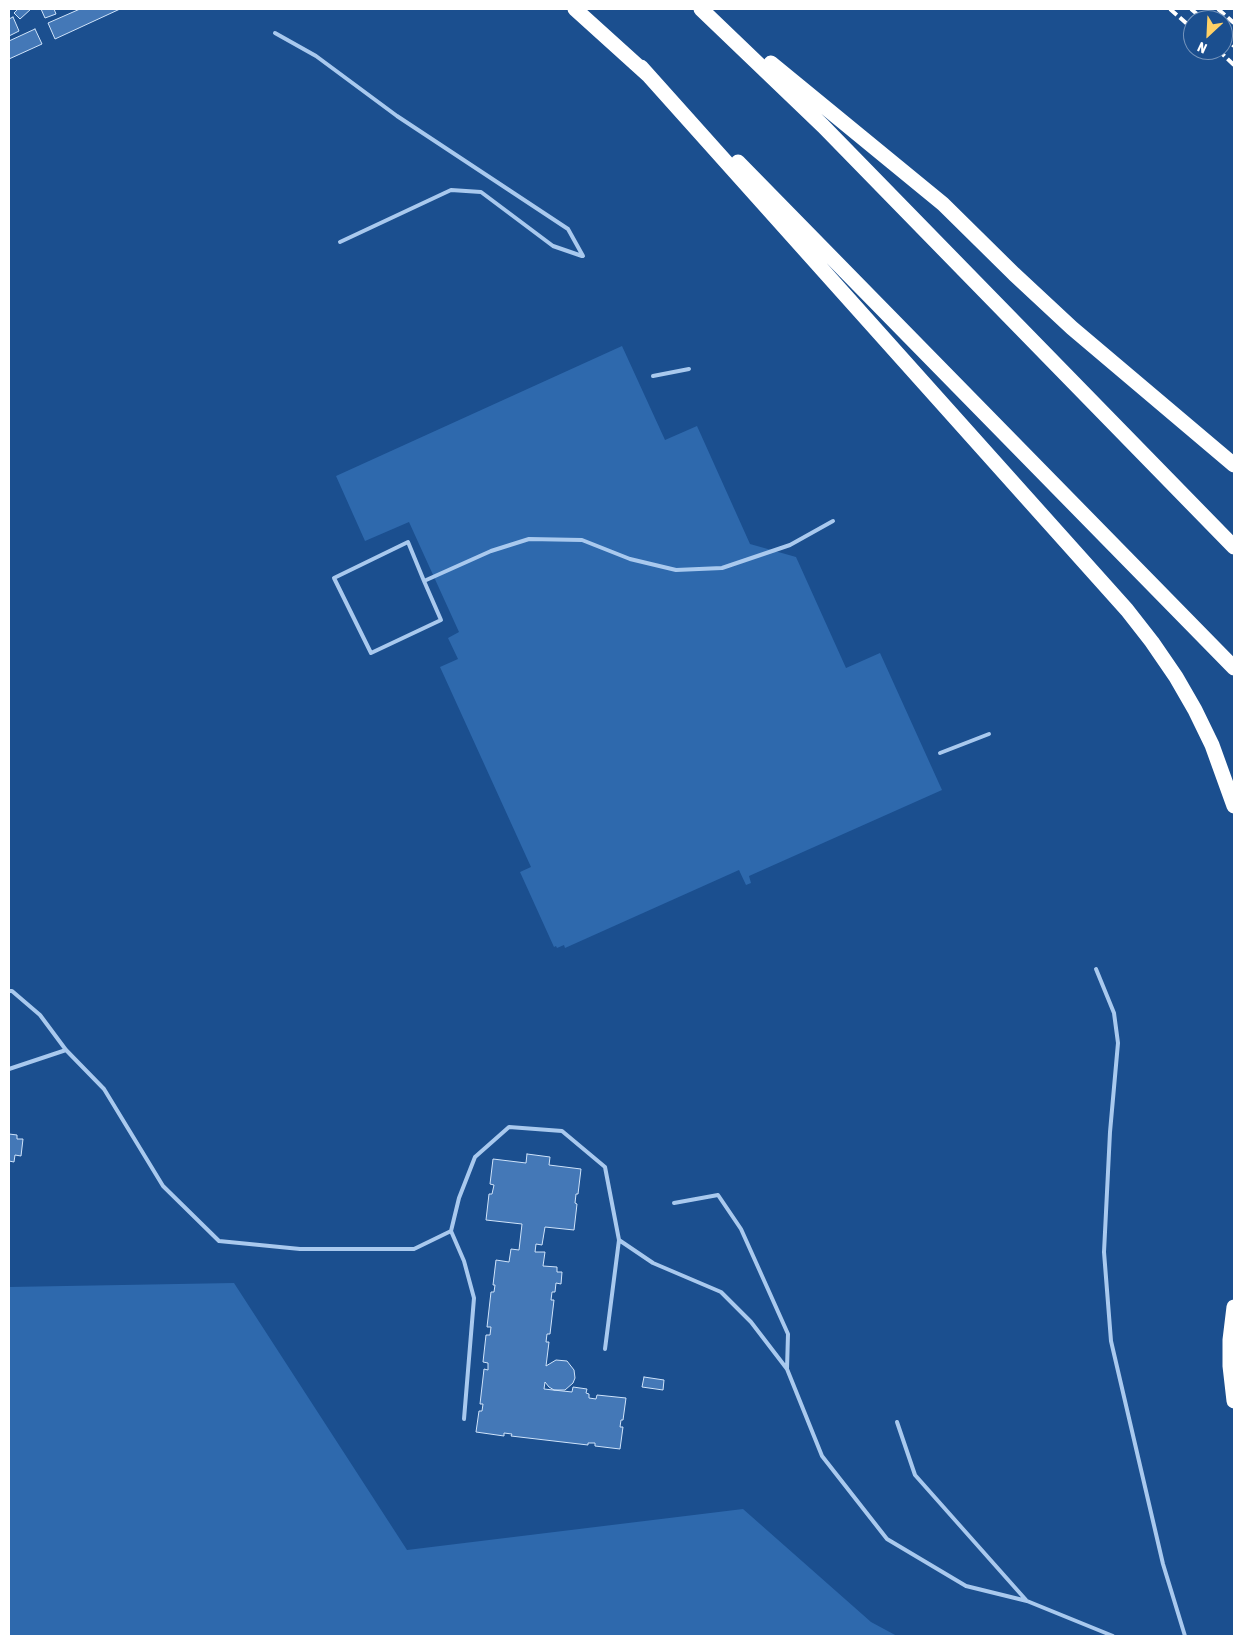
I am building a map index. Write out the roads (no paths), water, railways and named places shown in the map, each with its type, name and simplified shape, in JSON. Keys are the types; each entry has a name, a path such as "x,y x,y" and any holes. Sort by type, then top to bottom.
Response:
{"highway":[{"path":"575,9 640,67 832,256 1234,668"},
{"path":"703,9 943,204 1072,328 1234,465"},
{"path":"703,9 888,192 1234,547"},
{"path":"640,67 1127,610 1176,677 1195,710 1212,745 1234,806"},
{"path":"1234,1307 1230,1340 1230,1366 1234,1401"}],"lane":[{"path":"275,33 316,56 397,116 568,229 583,256 553,246 481,192 451,190 340,242"},
{"path":"653,376 688,369"},
{"path":"424,581 491,551 529,539 582,540 630,559 676,570 722,568 790,545 833,521"},
{"path":"408,542 424,581 441,620 371,653 334,578 408,542"},
{"path":"940,753 989,734"},
{"path":"1096,969 1114,1013 1118,1043 1110,1132 1104,1252 1111,1341 1162,1564 1184,1636"},
{"path":"9,991 12,991 40,1015 66,1050 104,1089 163,1186 219,1241 300,1249 414,1249 451,1231"},
{"path":"9,1070 66,1050"},
{"path":"464,1419 474,1298 464,1261 451,1231 459,1198 476,1157 508,1127 562,1131 605,1167 619,1240 605,1349"},
{"path":"674,1203 718,1195 741,1229 788,1334 787,1369"},
{"path":"619,1240 653,1263 721,1292 751,1322 787,1369 822,1456 887,1539 966,1586 1026,1601 1113,1636"},
{"path":"897,1422 915,1475 1026,1601"}],"railway":[{"path":"1170,9 1183,20"},
{"path":"1218,9 1234,23"},
{"path":"1229,60 1234,65"}]}
